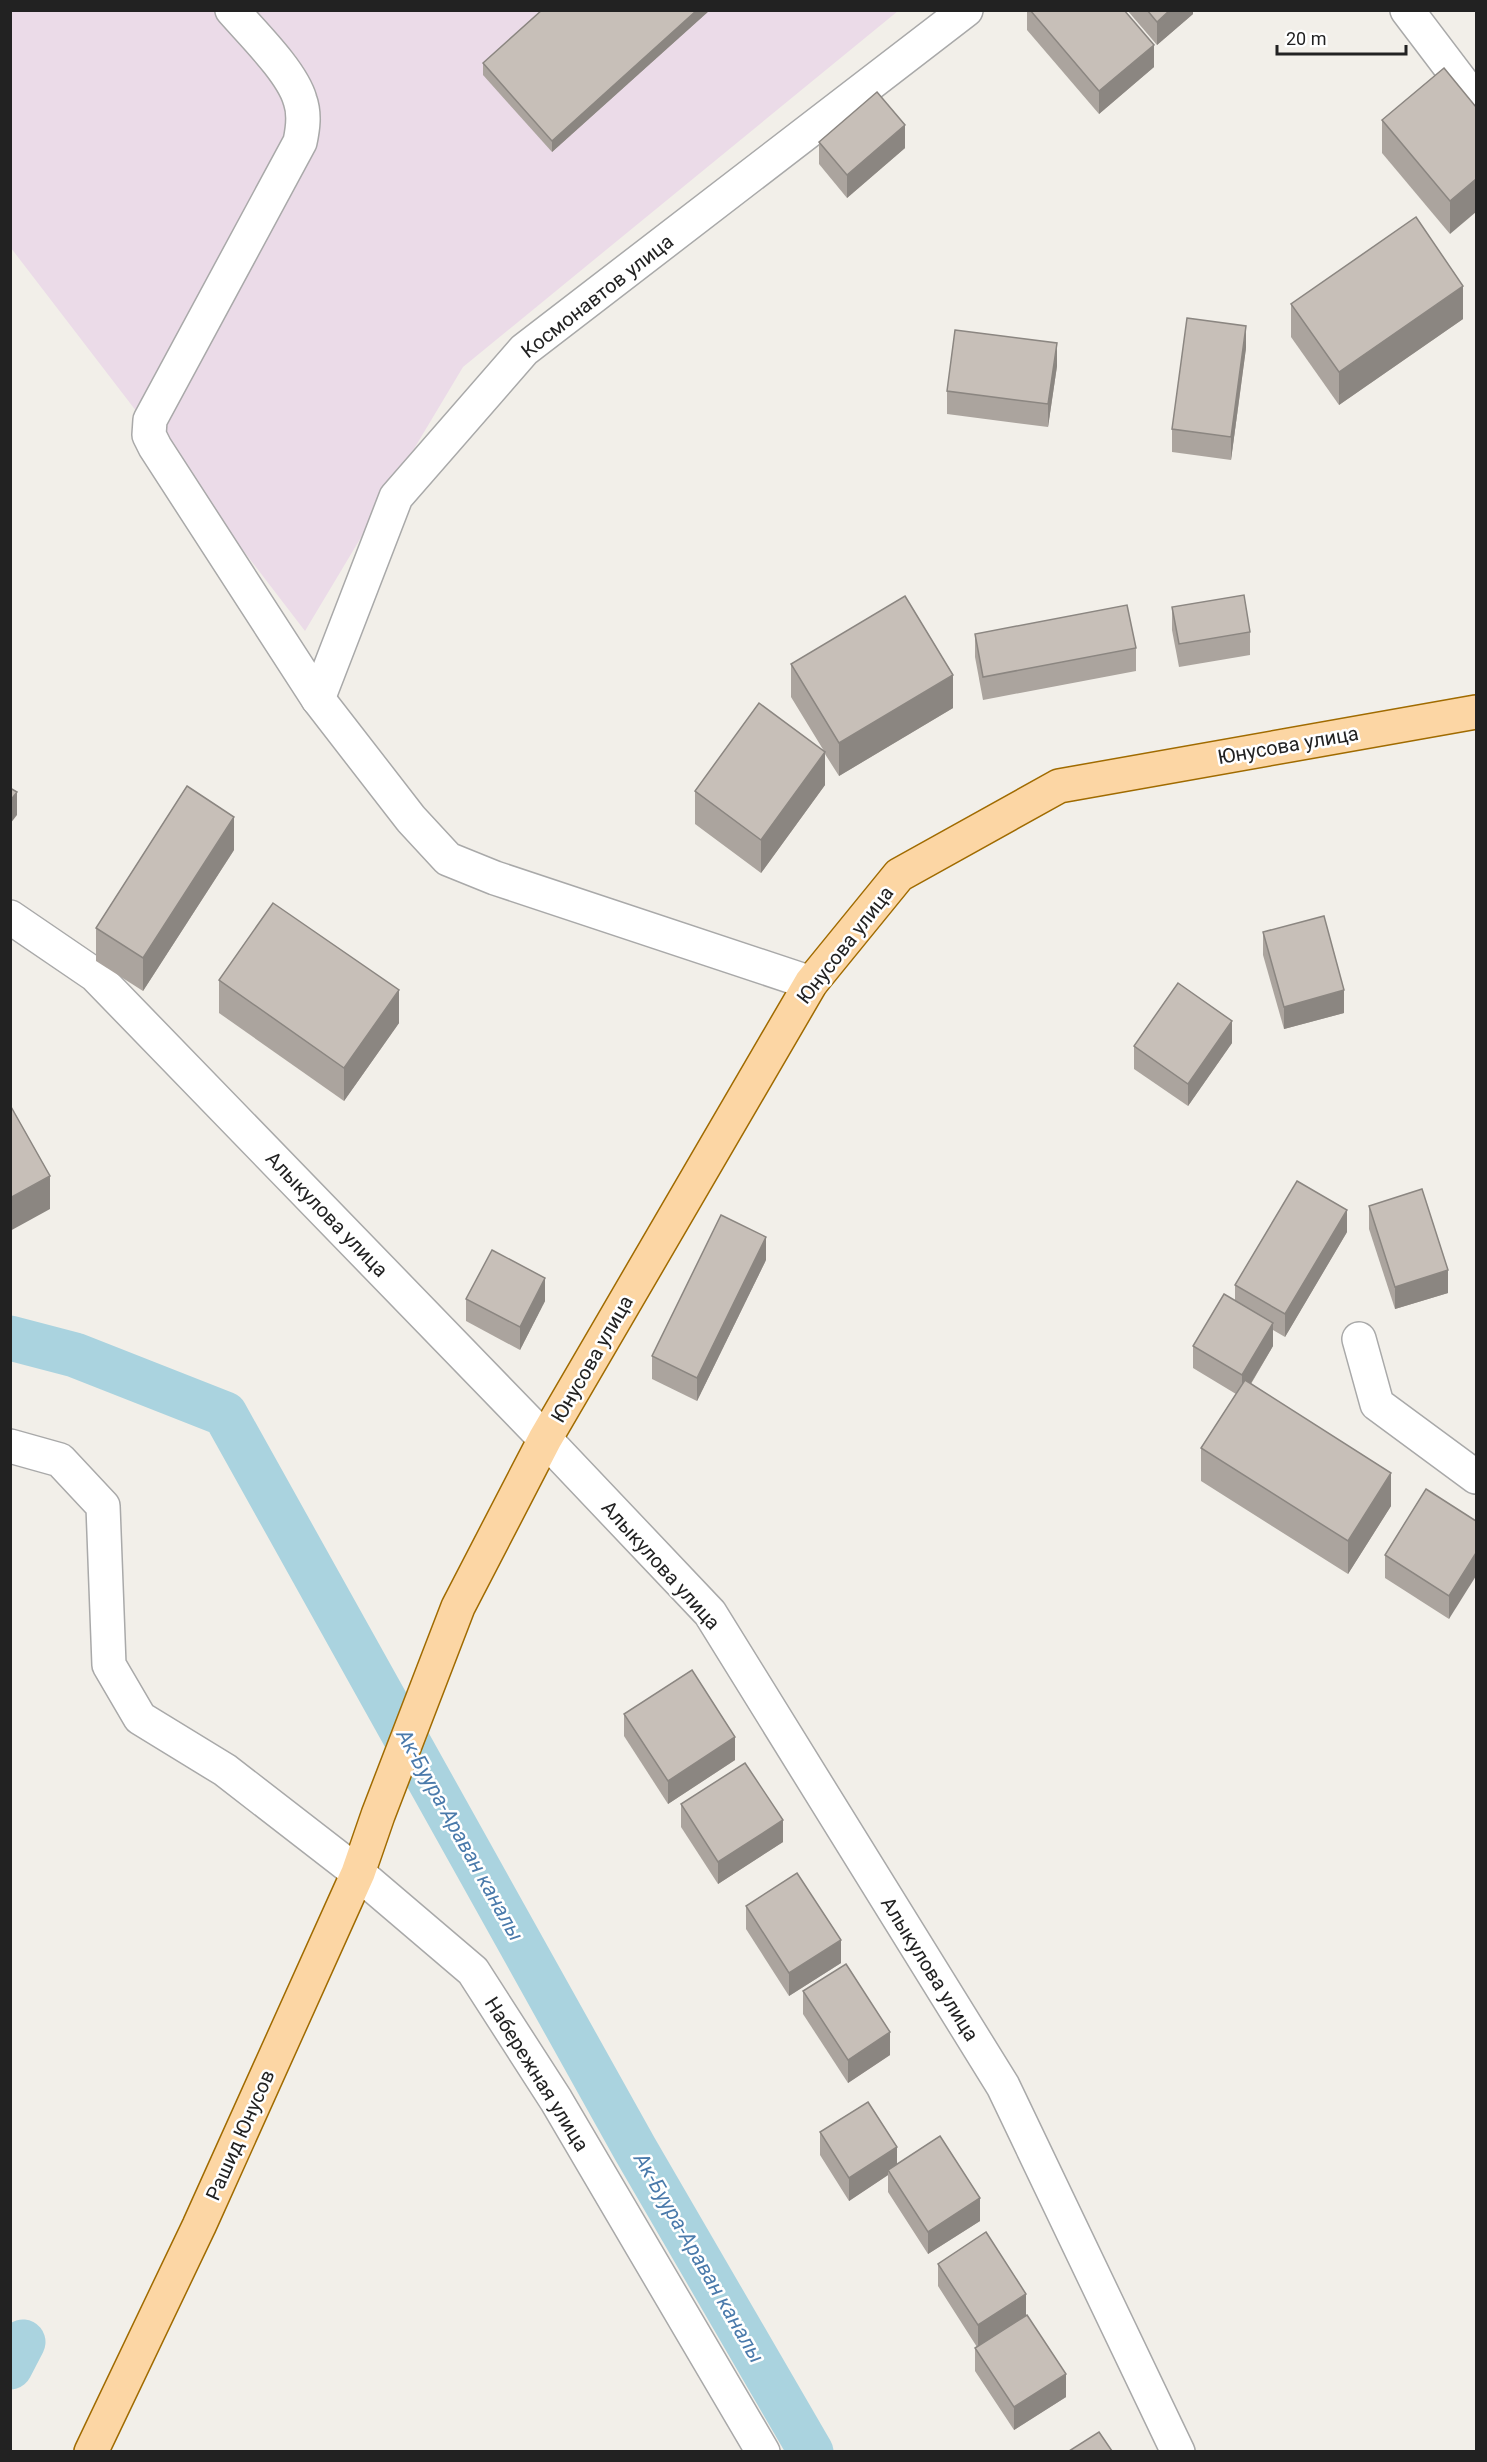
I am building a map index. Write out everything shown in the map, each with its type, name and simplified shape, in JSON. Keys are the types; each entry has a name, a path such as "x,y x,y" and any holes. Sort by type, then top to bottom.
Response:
{"main road":[{"name":"Юнусова улица","path":"378,1815 458,1606 545,1439 811,983 899,875 1059,786 1476,712"},
{"name":"Рашид Юнусов","path":"92,2451 199,2226 358,1873 378,1815"}],"street":[{"path":"232,10 292,81 301,101 304,123 300,142 150,420 149,435 155,447 318,699 411,819 448,859 495,878 811,983"},
{"name":"Космонавтов улица","path":"318,699 396,497 524,350 966,10"},
{"path":"1407,10 1476,101"},
{"name":"Алыкулова улица","path":"10,916 95,975 545,1439 710,1613 1003,2086 1178,2451"},
{"path":"1359,1339 1377,1404 1476,1477"},
{"name":"Набережная улица","path":"10,1446 60,1460 102,1506 109,1665 140,1718 225,1770 358,1873 473,1971 556,2100 763,2451"}],"shaded area":[{"path":"11,11 898,11 463,367 305,631 11,248"}],"building":[{"path":"542,10 697,10 552,141 483,63"},
{"path":"1030,10 1124,10 1154,45 1099,91"},
{"path":"1147,10 1170,10 1157,22"},
{"path":"1444,68 1476,107 1476,179 1450,201 1382,120"},
{"path":"877,92 905,125 847,175 819,142"},
{"path":"1416,217 1463,286 1339,372 1291,304"},
{"path":"1187,318 1246,326 1231,437 1172,429"},
{"path":"955,330 1057,343 1048,404 947,391"},
{"path":"1244,595 1250,632 1179,644 1172,607"},
{"path":"905,596 953,675 839,743 791,664"},
{"path":"1127,605 1136,648 983,677 975,634"},
{"path":"759,703 825,752 761,840 695,791"},
{"path":"187,786 234,817 143,958 96,928"},
{"path":"10,788 17,792 10,801"},
{"path":"273,903 399,990 344,1068 219,980"},
{"path":"1324,916 1344,990 1284,1007 1263,932"},
{"path":"1178,983 1232,1021 1188,1084 1134,1046"},
{"path":"10,1105 50,1176 10,1198"},
{"path":"1297,1181 1347,1210 1285,1314 1235,1285"},
{"path":"1422,1189 1448,1270 1395,1287 1369,1206"},
{"path":"721,1215 766,1237 697,1378 652,1356"},
{"path":"492,1250 545,1278 520,1327 466,1299"},
{"path":"1224,1294 1273,1323 1242,1375 1193,1346"},
{"path":"1245,1380 1391,1473 1348,1541 1201,1448"},
{"path":"1426,1489 1476,1521 1476,1553 1449,1596 1385,1555"},
{"path":"692,1670 735,1737 668,1781 624,1714"},
{"path":"745,1763 783,1820 718,1862 681,1804"},
{"path":"797,1873 841,1940 789,1973 746,1906"},
{"path":"846,1964 890,2032 848,2060 803,1991"},
{"path":"868,2102 897,2147 849,2178 820,2132"},
{"path":"940,2136 980,2198 928,2232 888,2170"},
{"path":"986,2232 1026,2294 978,2325 938,2264"},
{"path":"1027,2315 1066,2374 1014,2407 975,2348"},
{"path":"1099,2432 1112,2451 1069,2451"}],"waterway":[{"name":"Ак-Буура-Араван каналы","path":"10,1338 75,1355 225,1414 635,2149 811,2452"},
{"path":"10,2367 23,2342"}]}
